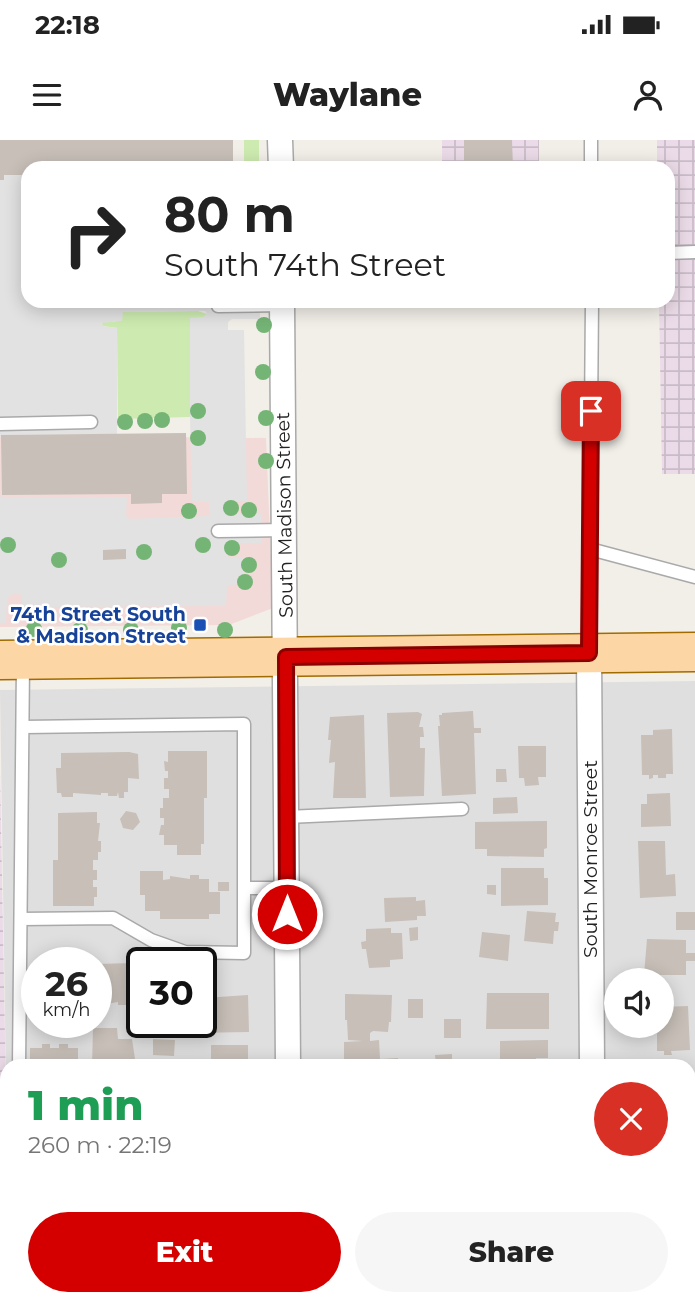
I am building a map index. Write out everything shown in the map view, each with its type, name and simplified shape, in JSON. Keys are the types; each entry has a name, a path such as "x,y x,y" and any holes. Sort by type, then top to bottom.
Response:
{"main road":[{"path":"12,660 695,652"}],"street":[{"path":"280,140 281,161"},
{"name":"South Madison Street","path":"282,308 288,1059"},
{"name":"South Monroe Street","path":"589,653 592,1059"}],"lane":[{"path":"591,140 591,161"},
{"path":"675,253 695,252"},
{"path":"589,653 592,308"},
{"path":"0,424 91,422"},
{"path":"218,531 284,530"},
{"path":"590,549 695,577"},
{"path":"12,660 24,727 19,1059"},
{"path":"21,919 113,918 151,940 186,952 244,953 244,724 24,727"},
{"path":"287,817 462,808"},
{"path":"245,888 287,888"}],"shaded area":[{"path":"442,140 539,140 539,161 442,161"},
{"path":"657,140 695,140 695,474 662,474 659,308 675,308 675,161 657,161"},
{"path":"4,175 21,175 21,308 260,308 260,319 232,319 228,322 228,330 244,330 247,501 228,504 227,513 262,514 262,543 231,543 228,547 230,558 244,558 243,583 227,586 226,606 22,607 22,595 14,593 7,599 6,623 0,623 0,495 2,498 127,497 126,515 129,519 209,516 209,502 192,502 190,417 190,318 203,317 207,314 205,311 123,312 122,321 101,323 103,326 117,328 117,434 2,435 0,438 0,180 4,180"},
{"path":"0,435 266,438 273,608 229,625 0,627"},
{"path":"695,681 695,1059 6,1059 0,690"},
{"path":"0,771 5,1059 0,1059"}],"green space":[{"path":"244,140 259,140 259,161 244,161"},
{"path":"198,311 207,314 203,318 190,318 190,417 118,419 117,328 103,326 101,322 115,322 122,312"}],"building":[{"path":"0,140 233,140 233,161 21,161 21,175 4,175 4,180 0,180"},
{"path":"464,140 512,140 513,161 464,161"},
{"path":"186,433 187,494 162,494 162,503 131,504 131,494 2,495 1,435"},
{"path":"126,549 126,559 103,560 103,550"},
{"path":"473,711 474,728 481,728 481,733 474,733 476,794 442,796 439,715"},
{"path":"387,713 422,714 419,727 423,727 424,737 420,737 420,748 425,748 424,796 390,797"},
{"path":"364,715 366,798 333,798 335,762 329,763 330,717"},
{"path":"672,729 673,774 666,774 666,778 653,775 653,778 649,779 649,775 642,775 641,735 653,735 653,730"},
{"path":"518,746 546,746 546,777 538,777 539,785 525,786 524,778 519,778"},
{"path":"168,751 207,751 207,798 204,798 204,844 201,844 201,855 177,855 177,845 164,845 164,835 159,835 161,825 164,825 164,818 160,818 160,808 163,808 163,798 169,798 169,789 164,789 164,778 168,778 168,771 165,771 164,761 168,762"},
{"path":"61,753 138,754 139,779 128,778 128,792 124,792 124,798 119,798 118,792 117,796 108,796 108,793 73,793 73,797 62,797 61,793 57,793 56,768 61,768"},
{"path":"496,769 506,769 507,782 496,782"},
{"path":"670,793 671,826 641,827 641,804 647,804 647,794"},
{"path":"517,797 518,813 493,814 493,798"},
{"path":"126,811 136,813 140,822 133,830 123,828 120,819"},
{"path":"97,812 101,852 98,852 98,860 93,860 93,870 97,870 97,880 93,880 93,887 97,887 94,906 53,906 53,860 58,860 58,813"},
{"path":"547,821 547,848 544,849 544,857 487,856 487,849 475,849 475,822"},
{"path":"638,841 665,841 666,875 675,874 676,896 640,898"},
{"path":"501,868 544,868 544,878 548,878 548,905 501,906"},
{"path":"140,871 163,871 163,880 170,879 170,876 190,879 190,875 209,879 209,892 220,892 220,914 209,914 209,919 160,919 160,911 145,911 145,895 140,895"},
{"path":"218,882 229,882 229,891 218,891"},
{"path":"487,885 496,885 496,895 487,894"},
{"path":"416,897 416,901 425,900 426,916 417,916 417,920 385,922 384,898"},
{"path":"527,911 556,913 555,922 559,922 558,931 554,931 553,944 524,941"},
{"path":"676,912 695,912 695,930 676,930"},
{"path":"418,927 418,940 410,941 409,928"},
{"path":"391,928 391,933 402,933 403,959 390,960 390,967 369,968 366,949 362,949 361,942 366,941 366,929"},
{"path":"482,932 510,935 508,961 479,957"},
{"path":"647,939 686,940 686,953 695,953 695,961 686,961 686,975 674,975 674,968 645,968"},
{"path":"126,963 126,1005 112,1003 112,964"},
{"path":"487,993 549,993 549,1029 486,1029"},
{"path":"345,994 392,995 388,1032 370,1033 370,1041 379,1040 380,1059 344,1059 344,1042 363,1041 348,1040"},
{"path":"248,995 249,1032 217,1033 217,997"},
{"path":"408,999 423,999 423,1018 408,1018"},
{"path":"688,1006 690,1050 671,1051 672,1055 664,1055 664,1051 657,1051 657,1038 674,1038 674,1007"},
{"path":"444,1019 461,1019 461,1038 444,1038"},
{"path":"112,1028 117,1028 118,1039 132,1039 135,1059 92,1059 93,1038 112,1038"},
{"path":"153,1039 175,1040 174,1056 153,1055"},
{"path":"548,1040 548,1058 500,1059 500,1041"},
{"path":"42,1044 59,1048 59,1044 68,1044 68,1048 78,1048 78,1059 30,1059 30,1048 42,1048"},
{"path":"211,1045 248,1045 248,1059 211,1059"},
{"path":"452,1054 452,1059 435,1059 435,1055"}],"place":[{"name":"74th Street South & Madison Street","path":"200,625"}],"route":[{"path":"287,914 286,657 589,653 591,411"}]}
